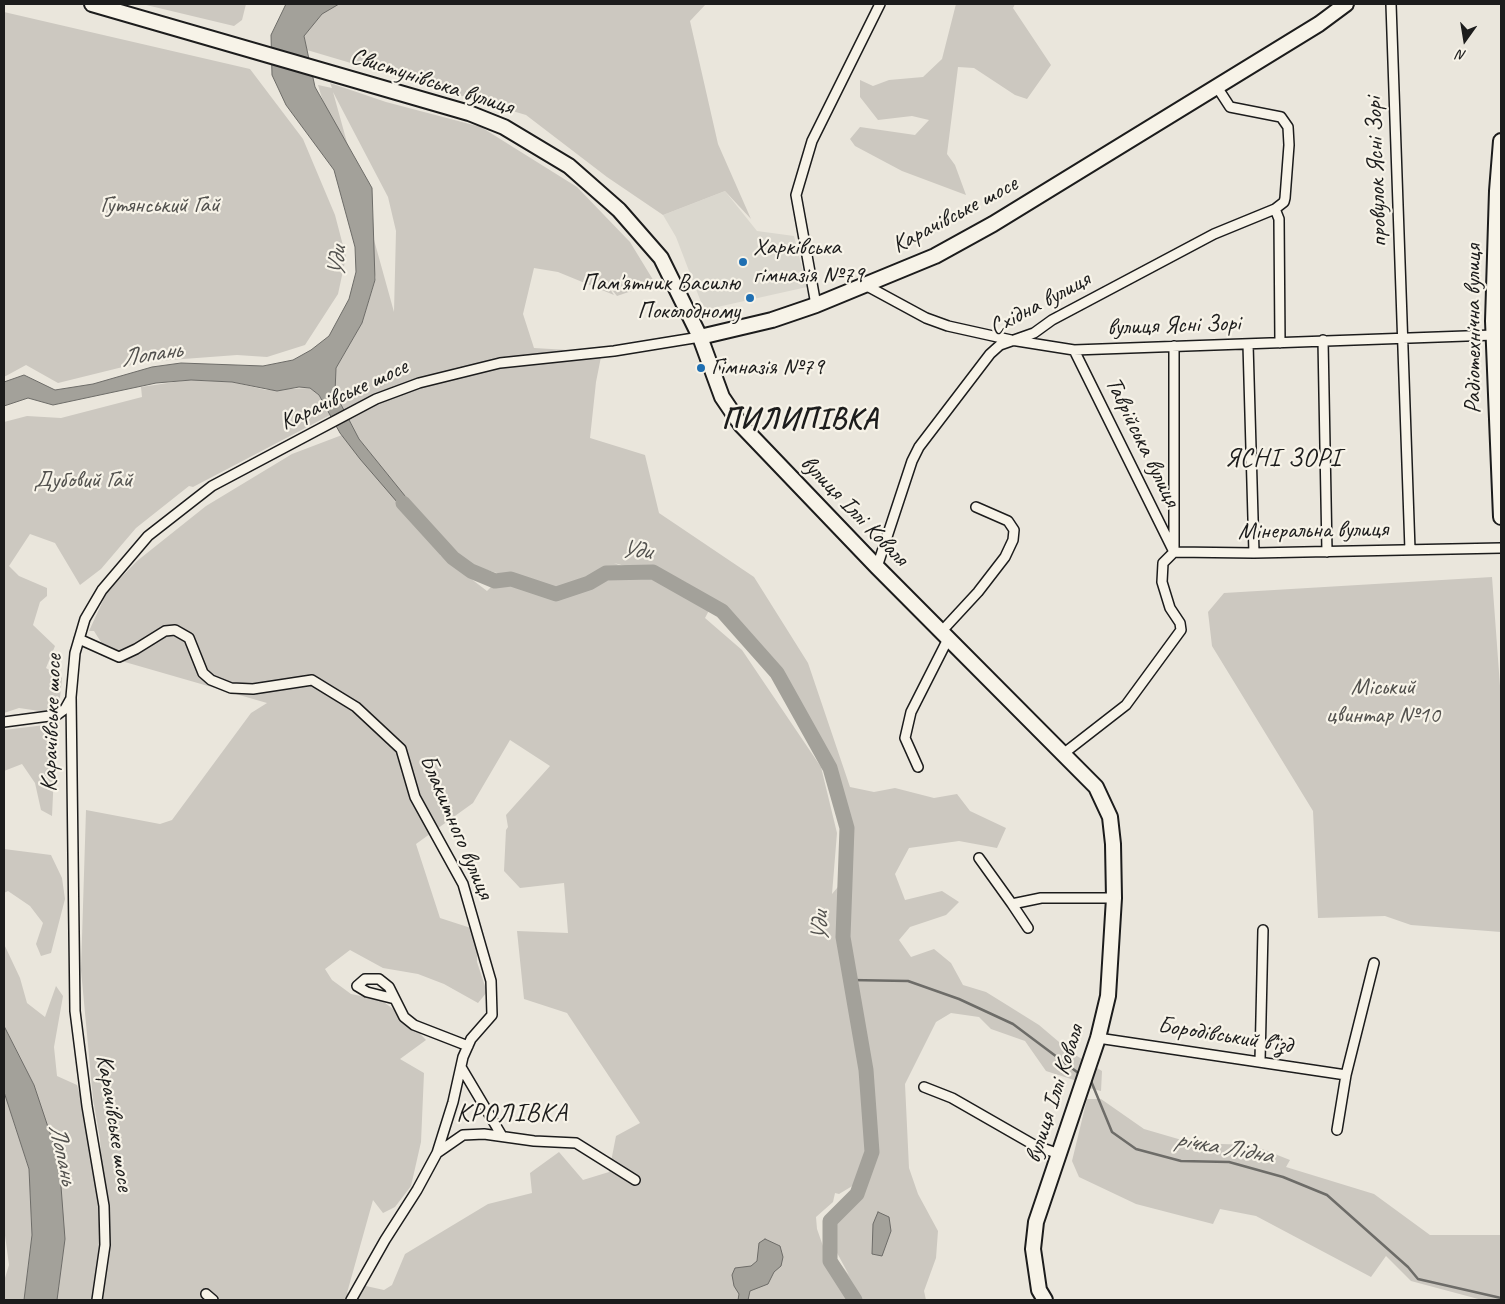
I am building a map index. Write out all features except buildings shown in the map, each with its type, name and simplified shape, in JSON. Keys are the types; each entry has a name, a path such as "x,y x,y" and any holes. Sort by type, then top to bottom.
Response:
{"main road":[{"name":"Свистунівська вулиця","path":"92,4 438,103 504,126 569,166 619,210 661,258 700,337"},
{"name":"Карачівське шосе","path":"700,337 772,320 816,305 867,286 935,256 993,224 1217,87 1319,24 1346,4"},
{"name":"Радіотехнічна вулиця","path":"1501,141 1494,335 1498,390 1501,517"},
{"name":"вулиця Іллі Коваля","path":"700,337 722,397 740,425 877,567 1096,787 1108,812 1113,844 1114,898 1108,996 1098,1038 1036,1222 1033,1249 1039,1290 1045,1300"}],"street":[{"path":"816,305 796,195 812,141 880,4"},
{"name":"провулок Ясні Зорі","path":"1391,4 1410,550"},
{"path":"1217,87 1230,107 1282,117 1286,120 1289,145 1285,198 1284,202 1275,209 1279,220 1280,342"},
{"name":"Східна вулиця","path":"877,567 912,461 919,447 990,354 1010,340 1034,332 1052,320 1214,234 1275,209"},
{"name":"вулиця Ясні Зорі","path":"867,286 926,318 948,326 1010,340 1074,350 1494,335"},
{"name":"Карачівське шосе","path":"97,1300 105,1245 104,1206 87,1106 75,1011 71,698 75,653 85,620 102,590 148,536 212,486 312,431 366,404 419,383 500,363 614,351 700,337"},
{"path":"1323,340 1327,552"},
{"path":"1248,344 1254,553"},
{"path":"1062,754 1126,705 1181,630 1180,623 1170,608 1162,582 1163,563 1174,552 1174,346"},
{"name":"Таврійська вулиця","path":"1074,350 1174,552"},
{"path":"918,767 905,738 911,712 945,636 1005,556 1013,540 1014,530 1008,521 976,507"},
{"name":"Мінеральна вулиця","path":"1174,552 1254,553 1501,548"},
{"name":"Блакитного вулиця","path":"79,640 119,656 136,649 165,631 181,632 189,638 203,673 210,680 231,688 253,689 312,680 356,707 401,749 415,797 463,884 490,981 492,1015 476,1032 468,1046 453,1102 436,1153 417,1190 385,1240 351,1300"},
{"path":"4,722 57,715 65,709 71,698"},
{"path":"979,858 1028,928"},
{"path":"1012,904 1041,898 1114,898"},
{"path":"1260,1061 1263,930"},
{"path":"1337,1130 1346,1075 1374,963"},
{"path":"395,998 404,1017 414,1025 468,1046"},
{"name":"Бородівський в’їзд","path":"1098,1038 1346,1075"},
{"path":"461,1067 502,1136"},
{"path":"924,1087 952,1098 1034,1145 1059,1154"},
{"path":"436,1153 463,1135 484,1134 576,1143 636,1180"}],"shaded area":[{"path":"286,4 339,4 322,14 304,36 315,87 372,188 375,280 362,323 336,368 335,393 359,439 418,512 416,524 360,459 340,433 319,395 310,388 299,387 277,391 232,382 191,380 156,383 53,405 28,398 4,406 4,382 24,375 55,390 93,384 152,367 181,363 263,366 293,360 311,350 329,336 349,299 356,272 355,247 334,170 286,105 272,75 271,35"},
{"name":"Харківська гімназія №79","path":"725,191 757,231 794,236 807,287 704,310 676,237 663,215"},
{"path":"4,1026 34,1085 59,1160 65,1239 57,1300 24,1300 32,1235 29,1169 4,1092"},
{"path":"878,1212 889,1217 891,1231 882,1256 872,1254 873,1224"},
{"path":"765,1239 780,1246 783,1257 781,1266 774,1272 768,1284 750,1291 748,1300 738,1300 739,1294 734,1286 732,1275 735,1268 751,1266 757,1261 759,1243"}],"green space":[{"path":"142,4 246,4 242,20 234,26"},
{"path":"337,4 706,4 690,21 718,144 751,219 725,191 663,215 607,177 526,115 307,50 304,35 323,12"},
{"path":"956,4 1015,4 1013,8 1051,65 1027,99 1015,95 974,68 958,67 947,154 955,165 966,195 902,171 855,146 850,139 860,127 915,135 929,120 912,116 878,120 860,97 860,80 873,86 889,80 923,77 942,59"},
{"name":"Гутянський Гай","path":"4,12 250,69 303,139 335,215 346,257 338,294 305,345 267,357 237,355 143,362 58,383 26,365 4,377"},
{"path":"330,83 386,102 481,127 577,187 630,242 655,283 617,296 602,277 614,295 558,272 534,268 523,314 534,348 602,352 596,382 590,438 645,455 659,513 754,577 808,663 850,787 874,792 895,788 934,798 957,794 970,811 1006,828 997,848 959,841 909,848 895,874 905,900 942,891 959,902 946,915 910,927 899,940 911,957 934,949 951,963 963,985 986,992 1039,1025 1072,1053 1102,1071 1101,1091 1046,1071 1025,1041 991,1029 979,1017 951,1013 936,1022 905,1084 909,1168 918,1194 938,1231 936,1258 924,1291 926,1300 100,1300 108,1262 105,1219 93,1300 57,1300 65,1239 34,1085 4,1026 4,944 20,978 27,1003 45,1017 56,986 63,996 54,1047 57,1076 77,1085 95,1148 104,1208 100,1139 93,1099 81,970 86,810 160,824 172,820 251,713 267,703 111,658 94,631 89,631 107,592 137,561 206,506 292,454 342,435 444,552 440,555 487,591 503,575 468,564 440,542 359,439 335,393 336,368 362,323 376,278 318,85 332,88","holes":["333,92 388,197 396,231 394,312","614,563 685,582 711,599 648,577","505,575 515,575 542,586 566,588 555,597","714,601 788,682 829,753 854,830 847,935 865,1048 875,1145 857,1194 837,1219 836,1251 849,1275 839,1262 835,1280 817,1229 816,1217 833,1202 835,1193 839,1194 854,1185 865,1158 867,1146 861,1066 841,940 842,882 832,894 837,833 821,767 742,650 705,618","510,740 550,766 506,815 508,827 506,830 504,871 520,888 564,883 568,933 517,931 524,999 567,1013 640,1123 616,1136 609,1172 583,1180 559,1152 530,1173 532,1193 488,1204 405,1254 392,1285 384,1290 366,1286 347,1293 373,1200 383,1213 395,1207 411,1186 421,1142 424,1073 400,1059 426,1040 404,1017 381,1000 351,994 332,980 325,969 350,950 383,968 418,974 444,984 478,1003 487,992 477,962 477,930 440,918 416,844 473,803"]},
{"name":"Дубовий Гай","path":"188,380 232,382 266,390 310,388 319,395 330,415 193,487 189,486 136,528 101,569 80,585 55,543 30,534 9,566 19,576 47,588 47,596 40,602 33,625 55,646 46,668 62,678 60,698 53,713 19,708 4,713 4,422 27,416 61,418 142,397 141,387"},
{"name":"Міський цвинтар №10","path":"1492,577 1500,686 1501,932 1411,925 1385,916 1318,918 1313,811 1212,646 1208,612 1224,593"},
{"path":"45,725 54,773 52,816 41,810 35,783 22,764 4,771 4,730"},
{"path":"4,849 51,855 62,878 65,899 51,953 41,956 36,944 43,923 30,906 8,891 4,893"},
{"path":"4,1092 29,1169 32,1235 24,1300 4,1300 5,1278 9,1265 4,1228"},
{"path":"1087,1099 1101,1099 1144,1129 1192,1143 1252,1145 1290,1160 1286,1167 1374,1194 1430,1235 1501,1235 1501,1300 1482,1300 1411,1281 1386,1256 1371,1277 1256,1216 1220,1209 1213,1224 1136,1204 1079,1177 1072,1161"}],"waterway":[{"name":"Уди","path":"403,503 453,558 471,571 495,581 511,579 556,594 589,583 606,573 653,572 722,611 777,673 830,768 847,828 843,937 866,1070 872,1152 857,1194 830,1221 830,1261 855,1300"},
{"name":"річка Лідна","path":"850,980 908,981 959,999 1013,1024 1081,1075"},
{"name":"річка Лідна","path":"1091,1081 1112,1132 1136,1149 1181,1161 1229,1162 1283,1177 1327,1195 1408,1267 1418,1279 1501,1298"}],"place":[{"name":"Харківська гімназія №79","path":"743,262"},
{"name":"Пам'ятник Василю Поколодному","path":"750,298"},
{"name":"Гімназія №79","path":"701,368"}],"district":[{"name":"ПИЛИПІВКА","path":"800,420"},
{"name":"ЯСНІ ЗОРІ","path":"1283,459"},
{"name":"КРОЛІВКА","path":"512,1114"}],"water label":[{"name":"Лопань","path":"151,355"},
{"name":"Лопань","path":"62,1154"}]}
